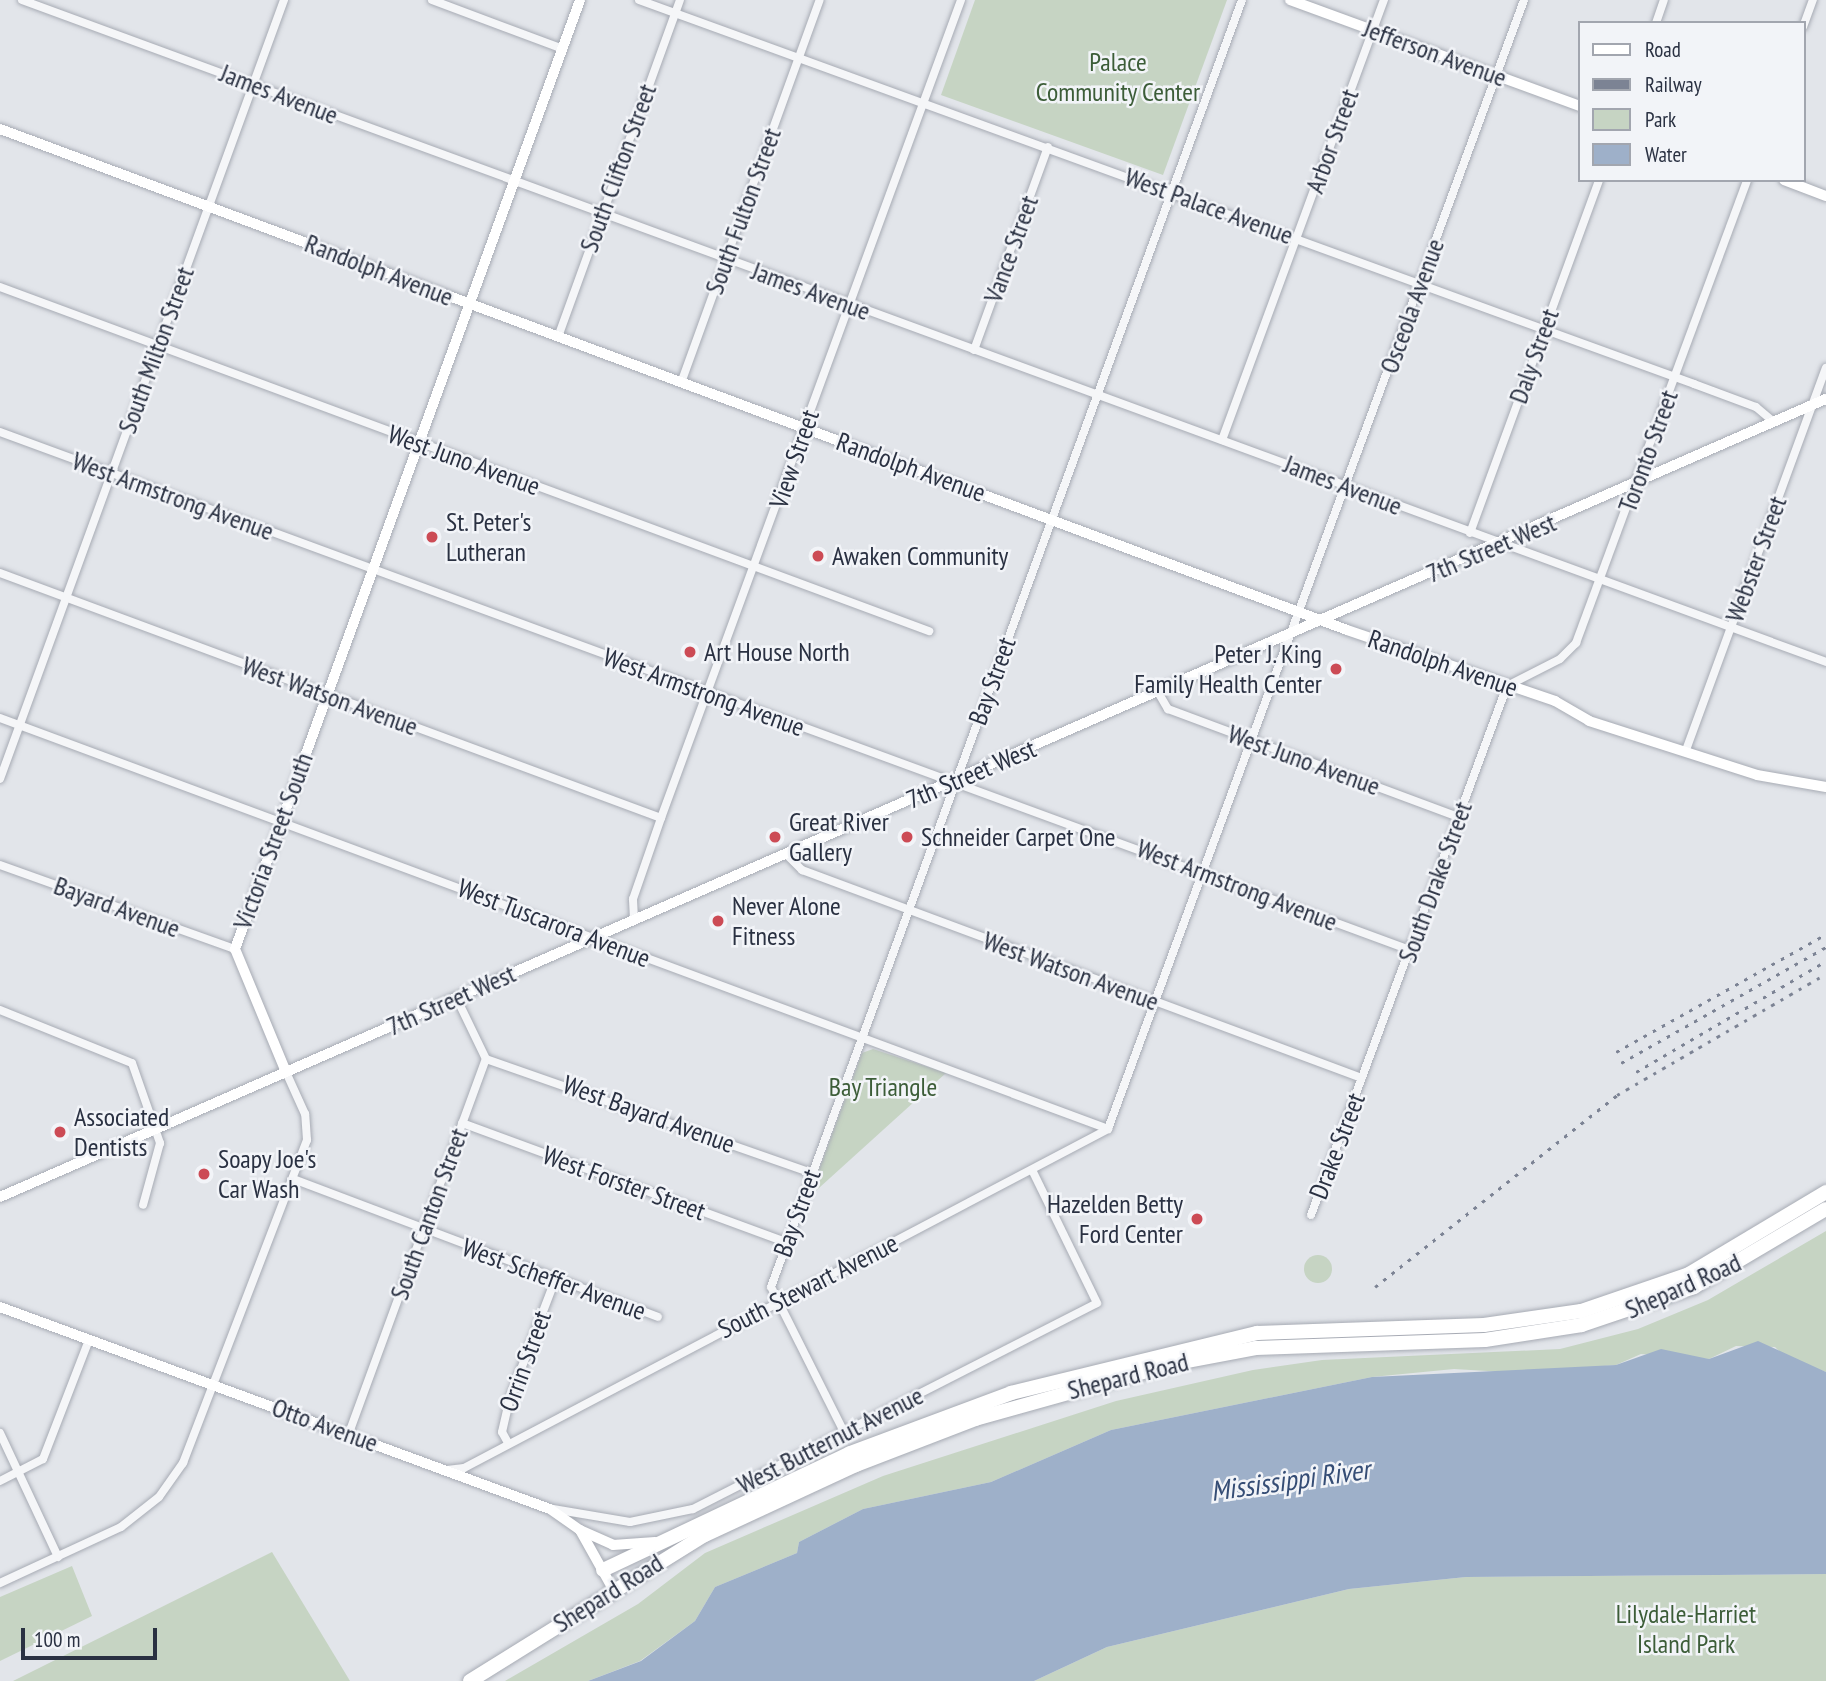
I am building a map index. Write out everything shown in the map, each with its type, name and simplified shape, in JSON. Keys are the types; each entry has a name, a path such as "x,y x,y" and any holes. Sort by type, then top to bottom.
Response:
{"highway":[{"name":"Shepard Road","path":"603,1570 658,1542 921,1424 1173,1349 1298,1329 1516,1322 1616,1301 1716,1259 1826,1192"},
{"name":"Shepard Road","path":"470,1681 613,1589 818,1482 1015,1406 1256,1348 1485,1340 1582,1325 1694,1287 1826,1209"}],"street":[{"name":"James Avenue","path":"22,0 513,183 1826,663"},
{"name":"South Milton Street","path":"0,779 284,0"},
{"path":"432,0 563,50"},
{"name":"Victoria Street South","path":"0,1583 121,1527 159,1497 195,1442 293,1179 309,1134 234,949 580,0"},
{"name":"West Palace Avenue","path":"639,0 1756,407 1774,422"},
{"name":"South Clifton Street","path":"558,337 680,0"},
{"name":"South Fulton Street","path":"681,383 820,0"},
{"name":"View Street","path":"634,919 633,899 661,818 961,0"},
{"name":"Bay Street","path":"844,1433 776,1303 771,1287 1242,0"},
{"name":"Jefferson Avenue","path":"1290,0 1577,105"},
{"name":"Arbor Street","path":"1222,440 1384,0"},
{"name":"Osceola Avenue","path":"1293,634 1524,0"},
{"path":"1657,21 1664,0"},
{"path":"1805,22 1813,0"},
{"name":"Randolph Avenue","path":"0,129 804,429 1507,686 1589,721 1686,750 1763,777 1826,787"},
{"name":"Vance Street","path":"974,350 1048,147"},
{"name":"Daly Street","path":"1470,533 1598,182"},
{"name":"Toronto Street","path":"1507,686 1571,650 1601,580 1746,182"},
{"path":"1789,182 1826,196"},
{"name":"West Juno Avenue","path":"0,287 929,631"},
{"name":"Webster Street","path":"1686,750 1826,368"},
{"name":"7th Street West","path":"0,1197 1324,621 1826,399"},
{"name":"West Armstrong Avenue","path":"0,432 708,694 1204,872 1410,950"},
{"name":"West Watson Avenue","path":"0,573 661,818"},
{"path":"1108,1129 1293,634"},
{"name":"South Drake Street","path":"1363,1078 1507,686"},
{"name":"West Juno Avenue","path":"1158,692 1168,709 1458,817"},
{"name":"West Tuscarora Avenue","path":"0,718 594,937 862,1041 1108,1129"},
{"name":"West Watson Avenue","path":"786,855 802,870 908,911 1363,1078"},
{"name":"Bayard Avenue","path":"0,865 234,949"},
{"path":"456,997 486,1059"},
{"path":"0,1010 127,1057 158,1126 143,1205"},
{"name":"South Canton Street","path":"349,1433 486,1059"},
{"name":"West Bayard Avenue","path":"486,1059 811,1173"},
{"name":"Drake Street","path":"1311,1215 1363,1078"},
{"name":"West Forster Street","path":"462,1123 786,1242"},
{"name":"South Stewart Avenue","path":"447,1470 464,1468 507,1441 1108,1129"},
{"name":"West Butternut Avenue","path":"550,1509 617,1521 665,1518 844,1433 1097,1303 1032,1170"},
{"name":"West Scheffer Avenue","path":"293,1179 658,1317"},
{"name":"Orrin Street","path":"507,1441 502,1432 510,1398 555,1280"},
{"name":"Otto Avenue","path":"0,1307 550,1509 580,1530 613,1589"},
{"path":"0,1481 23,1471 47,1452 89,1340"},
{"path":"0,1433 23,1471 58,1557"},
{"path":"580,1530 621,1547 658,1542"}],"green space":[{"name":"Palace Community Center","path":"975,0 1227,0 1163,175 941,95"},
{"name":"Bay Triangle","path":"873,1049 946,1073 809,1197 862,1053"},
{"path":"1826,1231 1826,1372 1786,1358 1775,1347 1736,1346 1709,1359 1641,1354 1616,1365 1521,1373 1454,1369 1372,1377 1111,1430 991,1482 863,1509 799,1542 797,1553 715,1587 695,1621 640,1661 588,1681 505,1681 638,1604 705,1553 883,1476 1116,1401 1253,1370 1322,1360 1560,1349 1638,1329 1708,1300"},
{"path":"1318,1255 1328,1259 1332,1269 1328,1279 1318,1283 1308,1279 1304,1269 1308,1259"},
{"path":"272,1552 350,1681 13,1681"},
{"path":"72,1566 92,1616 0,1661 0,1597"},
{"name":"Lilydale-Harriet Island Park","path":"1826,1574 1826,1681 1034,1681 1107,1647 1349,1589 1466,1577"}],"water":[{"name":"Mississippi River","path":"1758,1341 1826,1372 1826,1574 1466,1577 1349,1589 1107,1647 1034,1681 588,1681 641,1661 695,1621 715,1587 797,1553 799,1542 863,1509 991,1482 1111,1430 1372,1377 1616,1365 1661,1349 1709,1359"}],"railway":[{"path":"1616,1052 1826,934"},
{"path":"1621,1063 1826,947"},
{"path":"1636,1072 1826,961"},
{"path":"1375,1287 1617,1095 1826,974"}],"place":[{"name":"St. Peter's Lutheran","path":"432,537"},
{"name":"Awaken Community","path":"818,556"},
{"name":"Art House North","path":"690,652"},
{"name":"Peter J. King Family Health Center","path":"1336,669"},
{"name":"Great River Gallery","path":"775,837"},
{"name":"Schneider Carpet One","path":"907,837"},
{"name":"Never Alone Fitness","path":"718,921"},
{"name":"Associated Dentists","path":"60,1132"},
{"name":"Soapy Joe's Car Wash","path":"204,1174"},
{"name":"Hazelden Betty Ford Center","path":"1197,1219"}]}
